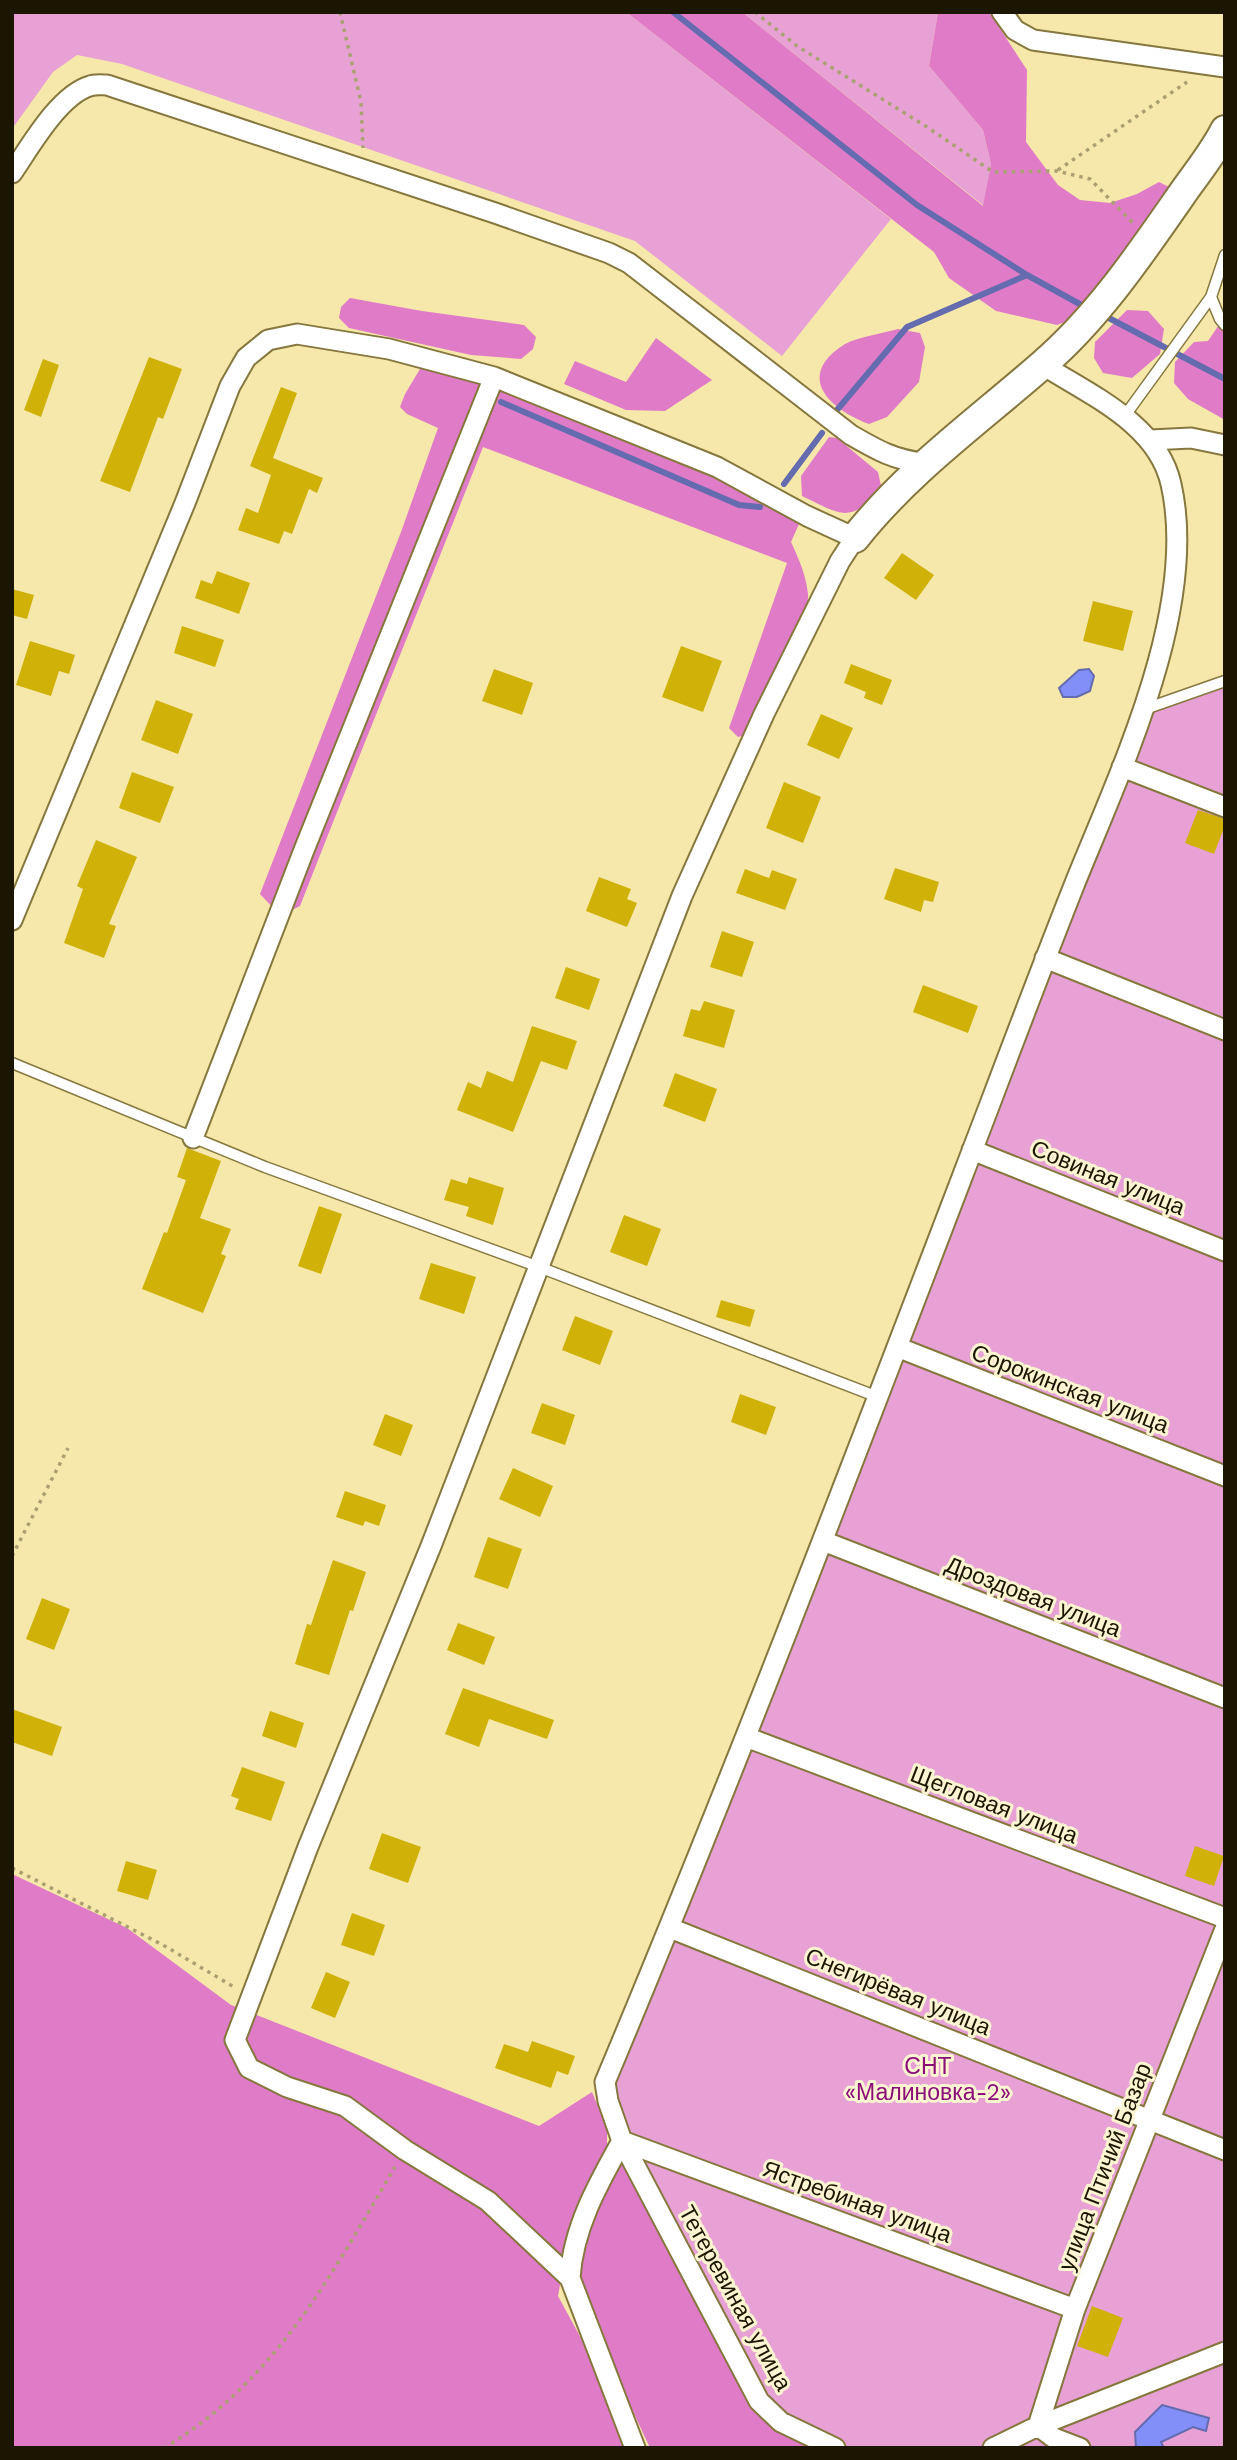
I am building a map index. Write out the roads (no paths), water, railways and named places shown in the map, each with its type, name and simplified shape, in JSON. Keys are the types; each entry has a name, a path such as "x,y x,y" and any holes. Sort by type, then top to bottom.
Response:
{"street":[{"path":"1002,12 1015,30 1034,40 1219,66"},
{"path":"12,173 55,113 76,93 91,85 107,85 609,253 629,263 851,435 879,452 902,461 925,463"},
{"path":"635,2448 569,2278 488,2201 405,2150 345,2106 287,2087 249,2068 235,2040 308,1847 431,1546 682,896 764,715 840,561 874,514 925,463 1043,365 1079,331 1150,240 1225,130"},
{"path":"12,920 185,503 230,386 246,358 268,340 297,334 389,349 495,377 717,467 807,516 855,538"},
{"path":"1043,365 1124,417 1150,440 1191,438 1225,445"},
{"path":"193,1138 304,850 495,377"},
{"name":"Тетеревиная улица","path":"835,2448 781,2421 759,2401 622,2141 608,2101 605,2082 746,1737 1045,958 1145,709 1169,611 1177,546 1170,479 1150,440"},
{"path":"1122,767 1225,807"},
{"path":"1045,958 1225,1030"},
{"name":"Совиная улица","path":"972,1150 1225,1251"},
{"name":"Сорокинская улица","path":"897,1347 1225,1476"},
{"name":"Дроздовая улица","path":"823,1541 1225,1698"},
{"name":"Щегловая улица","path":"746,1737 1225,1918"},
{"name":"Снегирёвая улица","path":"670,1928 1225,2150"},
{"name":"улица Птичий Базар","path":"1038,2426 1075,2309 1225,1929"},
{"path":"569,2278 571,2256 582,2221 596,2188 622,2141"},
{"name":"Ястребиная улица","path":"622,2141 1075,2309"},
{"path":"993,2448 1038,2426 1225,2352"},
{"path":"1038,2426 1054,2438 1080,2448"}],"lane":[{"path":"1124,417 1211,297 1225,255"},
{"path":"1211,297 1225,325"},
{"path":"1145,709 1225,681"},
{"path":"12,1063 265,1167 539,1267 878,1397"}],"water":[{"path":"1089,669 1094,676 1090,691 1077,697 1063,697 1059,688 1079,670"},
{"path":"1162,2405 1209,2418 1206,2431 1193,2427 1161,2442 1164,2448 1136,2448 1135,2432"}],"waterway":[{"path":"673,12 917,205 1027,275"},
{"path":"837,410 907,327 1027,275 1085,307"},
{"path":"1105,316 1225,379"},
{"path":"501,402 739,505 760,507"},
{"path":"784,484 822,433"}],"park label":[{"name":"СНТ «Малиновка-2»","path":"928,2079"}]}
